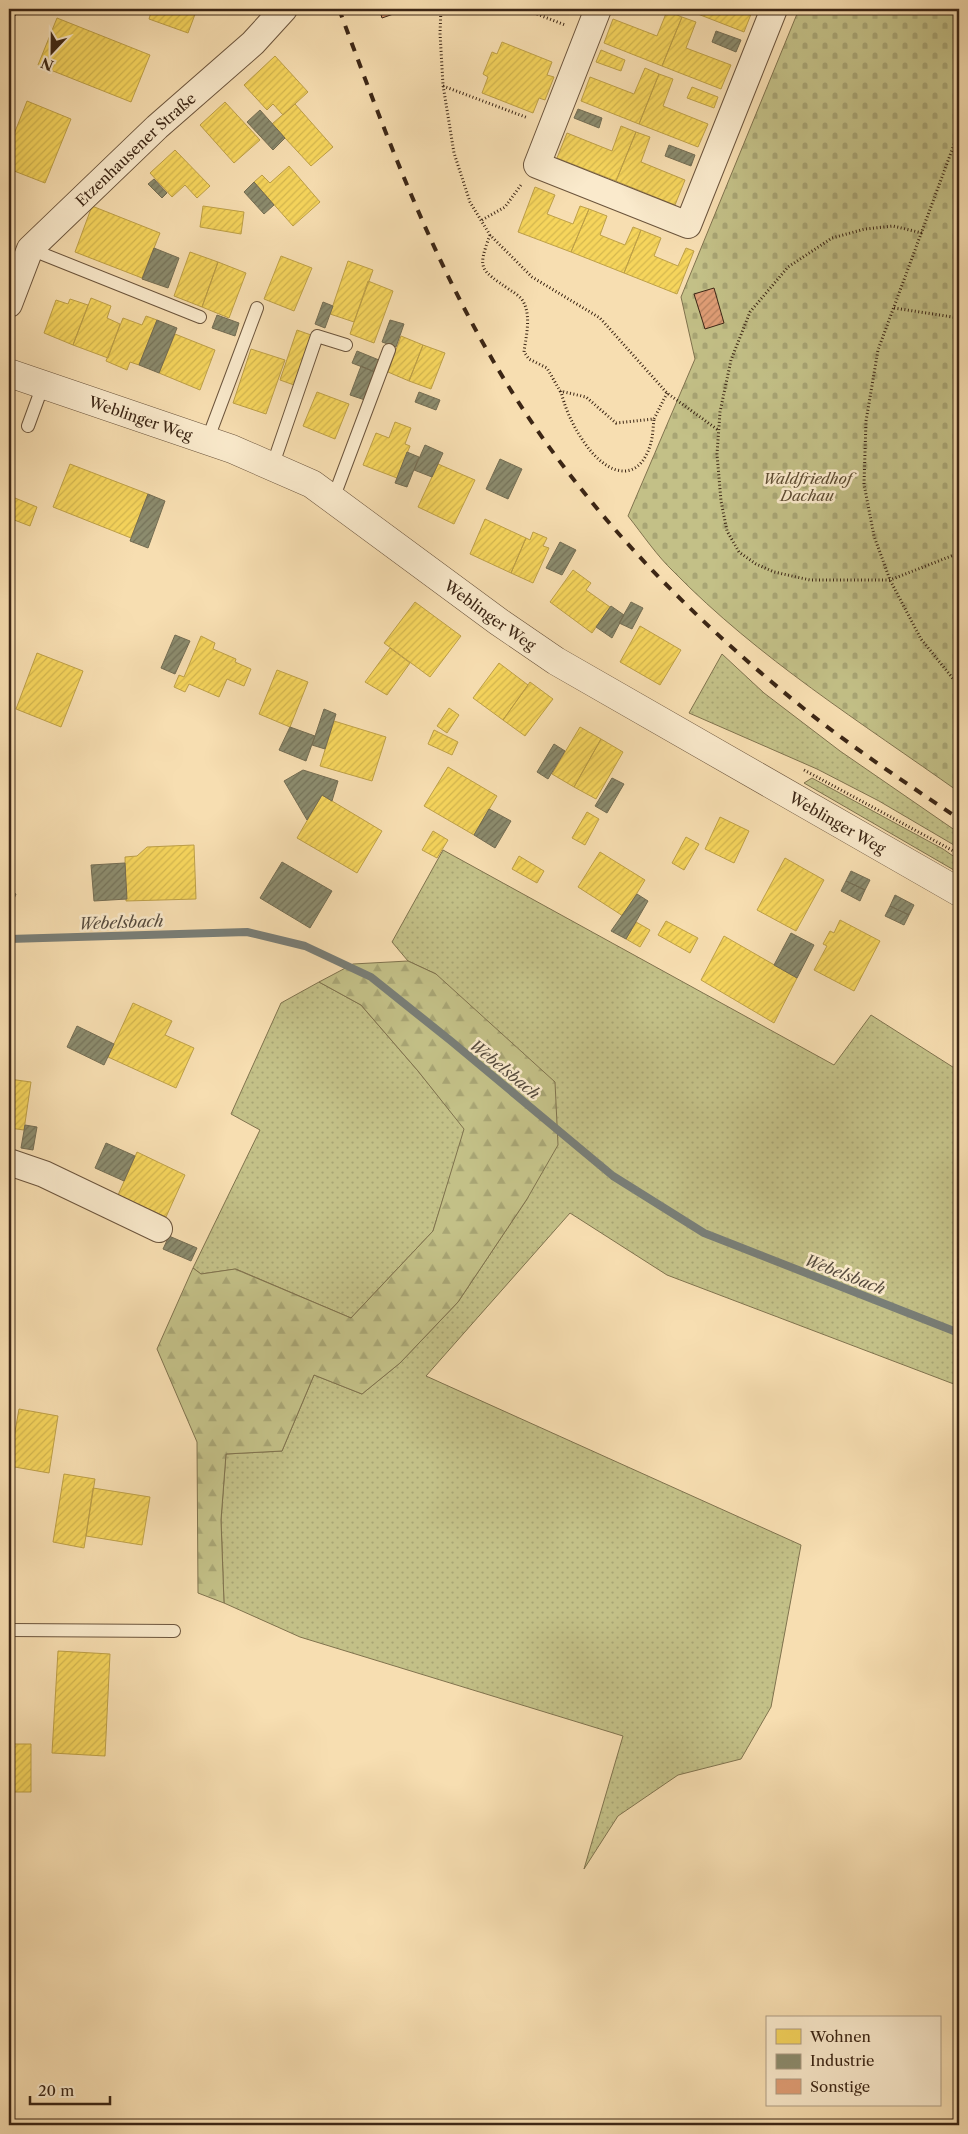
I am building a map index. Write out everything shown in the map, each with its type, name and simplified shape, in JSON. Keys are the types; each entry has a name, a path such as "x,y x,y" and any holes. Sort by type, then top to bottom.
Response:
{"street":[{"name":"Etzenhausener Straße","path":"9,304 30,249 157,127 253,43 284,9"},
{"path":"598,9 537,165 688,226 774,9"},
{"name":"Weblinger Weg","path":"9,373 232,449 312,484 499,622 556,661 959,892"},
{"path":"9,1162 44,1174 159,1229"}],"lane":[{"path":"30,249 200,317"},
{"path":"207,441 257,308"},
{"path":"272,466 317,336 346,344"},
{"path":"333,499 389,350"},
{"path":"28,426 43,385"},
{"path":"9,1630 174,1631"}],"path":[{"path":"9,36 16,9"},
{"path":"441,9 440,33 443,85 454,153 470,202 490,235 532,277 600,318 667,393 719,431"},
{"path":"524,9 589,34"},
{"path":"443,85 552,127"},
{"path":"959,131 878,350 866,421 864,484 874,536 890,580 921,639 959,686"},
{"path":"482,220 505,207 517,193 526,176 537,165"},
{"path":"922,233 893,226 865,229 832,238 788,267 750,312 731,360 720,412 717,454 721,501 727,531 739,552 756,564 774,572 810,580 890,580 959,553"},
{"path":"490,235 482,264 485,271 513,291 524,302 528,318 524,352 529,359 547,368 560,391 564,408 573,425 594,454 610,468 630,470 639,466 651,444 654,419 667,393"},
{"path":"894,308 959,318"},
{"path":"560,391 586,397 616,423 654,419"}],"green space":[{"name":"Waldfriedhof Dachau","path":"799,9 959,9 959,792 848,715 740,633 668,566 628,516 695,359 681,297"},
{"path":"722,654 764,693 840,751 959,833 959,848 879,801 817,769 689,713"},
{"path":"812,778 943,849 959,860 959,873 804,783"},
{"path":"443,850 834,1065 871,1015 959,1071 959,1270 957,1277 959,1278 959,1386 667,1275 570,1213 426,1376 801,1545 771,1707 741,1759 678,1775 618,1816 584,1869 623,1736 300,1637 224,1603 221,1520 226,1454 282,1451 314,1375 362,1394 400,1363 458,1302 527,1199 436,974 408,961 392,942"},
{"path":"408,961 436,974 555,1082 558,1145 527,1199 458,1302 400,1363 362,1394 314,1375 282,1451 226,1454 221,1520 224,1603 198,1593 197,1442 157,1349 193,1268 201,1274 235,1269 351,1318 433,1231 464,1129 418,1071 361,1005 319,982 353,964"},
{"path":"319,982 361,1005 465,1129 433,1231 351,1318 236,1269 201,1274 193,1268 260,1130 231,1114 281,1003"}],"building: Wohnen":[{"path":"152,9 197,9 188,33 149,19"},
{"path":"685,9 753,9 744,32"},
{"path":"667,11 682,17 662,66 604,43 613,19 657,36"},
{"path":"682,17 696,22 686,48 731,65 721,89 662,66"},
{"path":"57,18 150,55 131,102 38,65"},
{"path":"502,42 552,62 547,75 554,77 545,100 539,98 533,113 482,93 488,77 483,74 492,52 497,54"},
{"path":"601,50 625,60 621,71 596,62"},
{"path":"275,56 308,92 283,115 273,104 267,110 244,85"},
{"path":"645,68 659,74 639,124 581,101 590,77 634,94"},
{"path":"659,74 673,79 663,106 708,124 698,147 639,124"},
{"path":"692,87 718,97 714,108 687,98"},
{"path":"27,101 71,119 45,183 9,169 9,147"},
{"path":"225,102 260,140 234,163 200,125"},
{"path":"295,104 333,147 311,166 272,124"},
{"path":"621,126 636,132 616,181 557,158 567,133 612,151"},
{"path":"636,132 650,137 641,162 685,180 675,205 616,181"},
{"path":"175,150 210,186 197,198 185,185 172,197 150,173"},
{"path":"289,166 320,202 293,226 254,182 262,175 270,183"},
{"path":"535,187 555,195 547,214 573,224 580,206 589,209 571,252 518,232"},
{"path":"92,206 160,233 142,278 75,252"},
{"path":"203,206 244,212 241,234 200,227"},
{"path":"589,209 607,216 600,235 625,245 633,227 641,230 624,273 571,252"},
{"path":"641,230 661,238 654,256 678,266 686,248 694,251 677,294 624,273"},
{"path":"190,252 218,262 202,307 174,296"},
{"path":"281,256 312,268 294,311 264,299"},
{"path":"348,261 373,270 354,322 330,314"},
{"path":"218,262 246,273 229,318 202,307"},
{"path":"368,281 393,291 374,343 350,334"},
{"path":"91,298 111,306 107,318 120,324 108,358 73,345"},
{"path":"70,299 88,305 73,345 44,333 56,300 68,304"},
{"path":"146,316 157,320 139,365 130,362 127,370 106,361 123,318 142,325"},
{"path":"297,330 311,335 294,385 280,380"},
{"path":"175,334 215,350 200,390 159,373"},
{"path":"401,336 423,345 409,381 388,372"},
{"path":"423,345 445,353 431,389 409,381"},
{"path":"251,349 285,360 266,414 233,403"},
{"path":"317,392 349,404 335,439 303,426"},
{"path":"395,422 411,428 405,444 410,446 397,478 363,465 376,433 389,438"},
{"path":"70,464 148,494 131,538 53,507"},
{"path":"438,464 475,480 454,524 418,507"},
{"path":"15,498 37,507 30,526 9,518"},
{"path":"485,519 526,538 511,573 470,554"},
{"path":"533,532 547,538 543,546 549,548 533,583 511,573 526,538 530,540"},
{"path":"573,570 591,583 586,590 610,607 592,633 550,602"},
{"path":"415,602 461,636 430,677 384,643"},
{"path":"640,626 681,650 660,685 620,662"},
{"path":"201,636 215,643 213,649 236,659 235,662 251,669 244,686 227,679 219,697 189,684 185,692 174,687 179,675 184,677"},
{"path":"390,648 410,663 387,695 365,682"},
{"path":"37,653 83,671 61,727 16,709"},
{"path":"499,663 528,685 503,720 473,698"},
{"path":"277,670 308,682 290,727 259,714"},
{"path":"530,682 553,699 525,736 503,720"},
{"path":"449,708 459,715 447,733 437,726"},
{"path":"334,721 386,737 372,781 320,766"},
{"path":"580,727 601,739 574,787 552,774"},
{"path":"434,730 458,742 452,755 428,744"},
{"path":"601,739 623,752 596,799 574,787"},
{"path":"448,767 497,796 474,835 424,806"},
{"path":"322,795 382,831 357,873 297,838"},
{"path":"587,812 599,819 585,845 572,838"},
{"path":"720,817 749,831 734,863 705,849"},
{"path":"433,831 448,840 437,858 422,850"},
{"path":"686,837 699,844 684,870 672,863"},
{"path":"194,845 196,899 126,901 125,857 137,856 147,847"},
{"path":"600,852 645,880 623,916 578,887"},
{"path":"519,856 544,871 537,883 512,869"},
{"path":"785,858 824,880 796,931 757,910"},
{"path":"840,920 880,941 854,991 814,970 827,946 823,944 830,931 834,933"},
{"path":"666,921 698,938 690,953 658,935"},
{"path":"636,922 650,930 640,947 626,939"},
{"path":"724,936 797,978 774,1023 701,980"},
{"path":"133,1003 172,1021 165,1035 194,1048 176,1088 108,1057"},
{"path":"9,1079 31,1082 24,1130 9,1128"},
{"path":"137,1152 185,1175 166,1217 118,1195"},
{"path":"19,1409 58,1416 49,1473 9,1466"},
{"path":"64,1474 95,1479 84,1548 53,1542"},
{"path":"93,1488 150,1497 142,1545 86,1536"},
{"path":"58,1651 110,1654 105,1756 52,1753"},
{"path":"9,1744 31,1744 31,1792 9,1792"}],"building: Industrie":[{"path":"716,31 741,40 736,52 712,42"},
{"path":"578,109 602,118 599,128 574,118"},
{"path":"260,110 285,138 273,150 247,122"},
{"path":"669,145 695,155 691,166 665,156"},
{"path":"154,179 167,193 162,198 148,184"},
{"path":"254,182 274,205 264,214 244,192"},
{"path":"154,248 179,258 168,288 142,279"},
{"path":"323,302 333,306 325,328 315,324"},
{"path":"217,315 239,323 235,336 212,328"},
{"path":"157,320 177,328 159,373 139,365"},
{"path":"390,320 404,324 396,347 382,342"},
{"path":"357,351 379,360 375,372 352,363"},
{"path":"361,366 375,372 365,400 350,395"},
{"path":"419,392 440,400 436,410 415,402"},
{"path":"425,445 443,453 432,477 414,470"},
{"path":"407,452 419,457 407,487 395,483"},
{"path":"500,459 522,469 508,499 486,489"},
{"path":"148,494 165,501 148,548 130,541"},
{"path":"560,542 576,550 562,575 546,568"},
{"path":"631,602 643,608 632,629 619,623"},
{"path":"611,606 624,615 612,638 596,627"},
{"path":"175,635 190,641 175,674 161,668"},
{"path":"324,709 336,714 325,749 312,745"},
{"path":"290,727 315,736 306,761 279,750"},
{"path":"554,744 565,751 548,779 537,772"},
{"path":"303,770 338,781 332,801 322,795 307,820 284,781"},
{"path":"612,778 624,784 607,813 595,806"},
{"path":"489,809 511,821 495,848 474,835"},
{"path":"282,862 332,891 310,928 260,898"},
{"path":"125,863 127,899 94,901 91,865"},
{"path":"851,871 870,880 865,890 846,881"},
{"path":"846,881 865,890 860,901 841,891"},
{"path":"9,891 16,894 9,911"},
{"path":"637,894 648,901 626,939 611,931"},
{"path":"895,895 914,905 909,915 890,906"},
{"path":"890,906 909,915 904,925 885,916"},
{"path":"791,933 814,945 797,978 774,965"},
{"path":"77,1026 114,1044 104,1065 67,1047"},
{"path":"25,1125 37,1127 33,1150 21,1148"},
{"path":"106,1143 135,1156 124,1181 95,1168"},
{"path":"169,1236 197,1248 191,1261 163,1249"}],"building: Sonstige":[{"path":"379,9 398,9 399,12 382,18"},
{"path":"714,288 724,323 705,329 694,294"}],"waterway":[{"name":"Webelsbach","path":"9,939 247,932 305,946 371,977 613,1176 704,1233 959,1333"}],"railway":[{"path":"339,9 409,190 449,278 495,364 525,413 558,459 593,504 631,547 711,628 753,666 836,734 959,819"}]}
